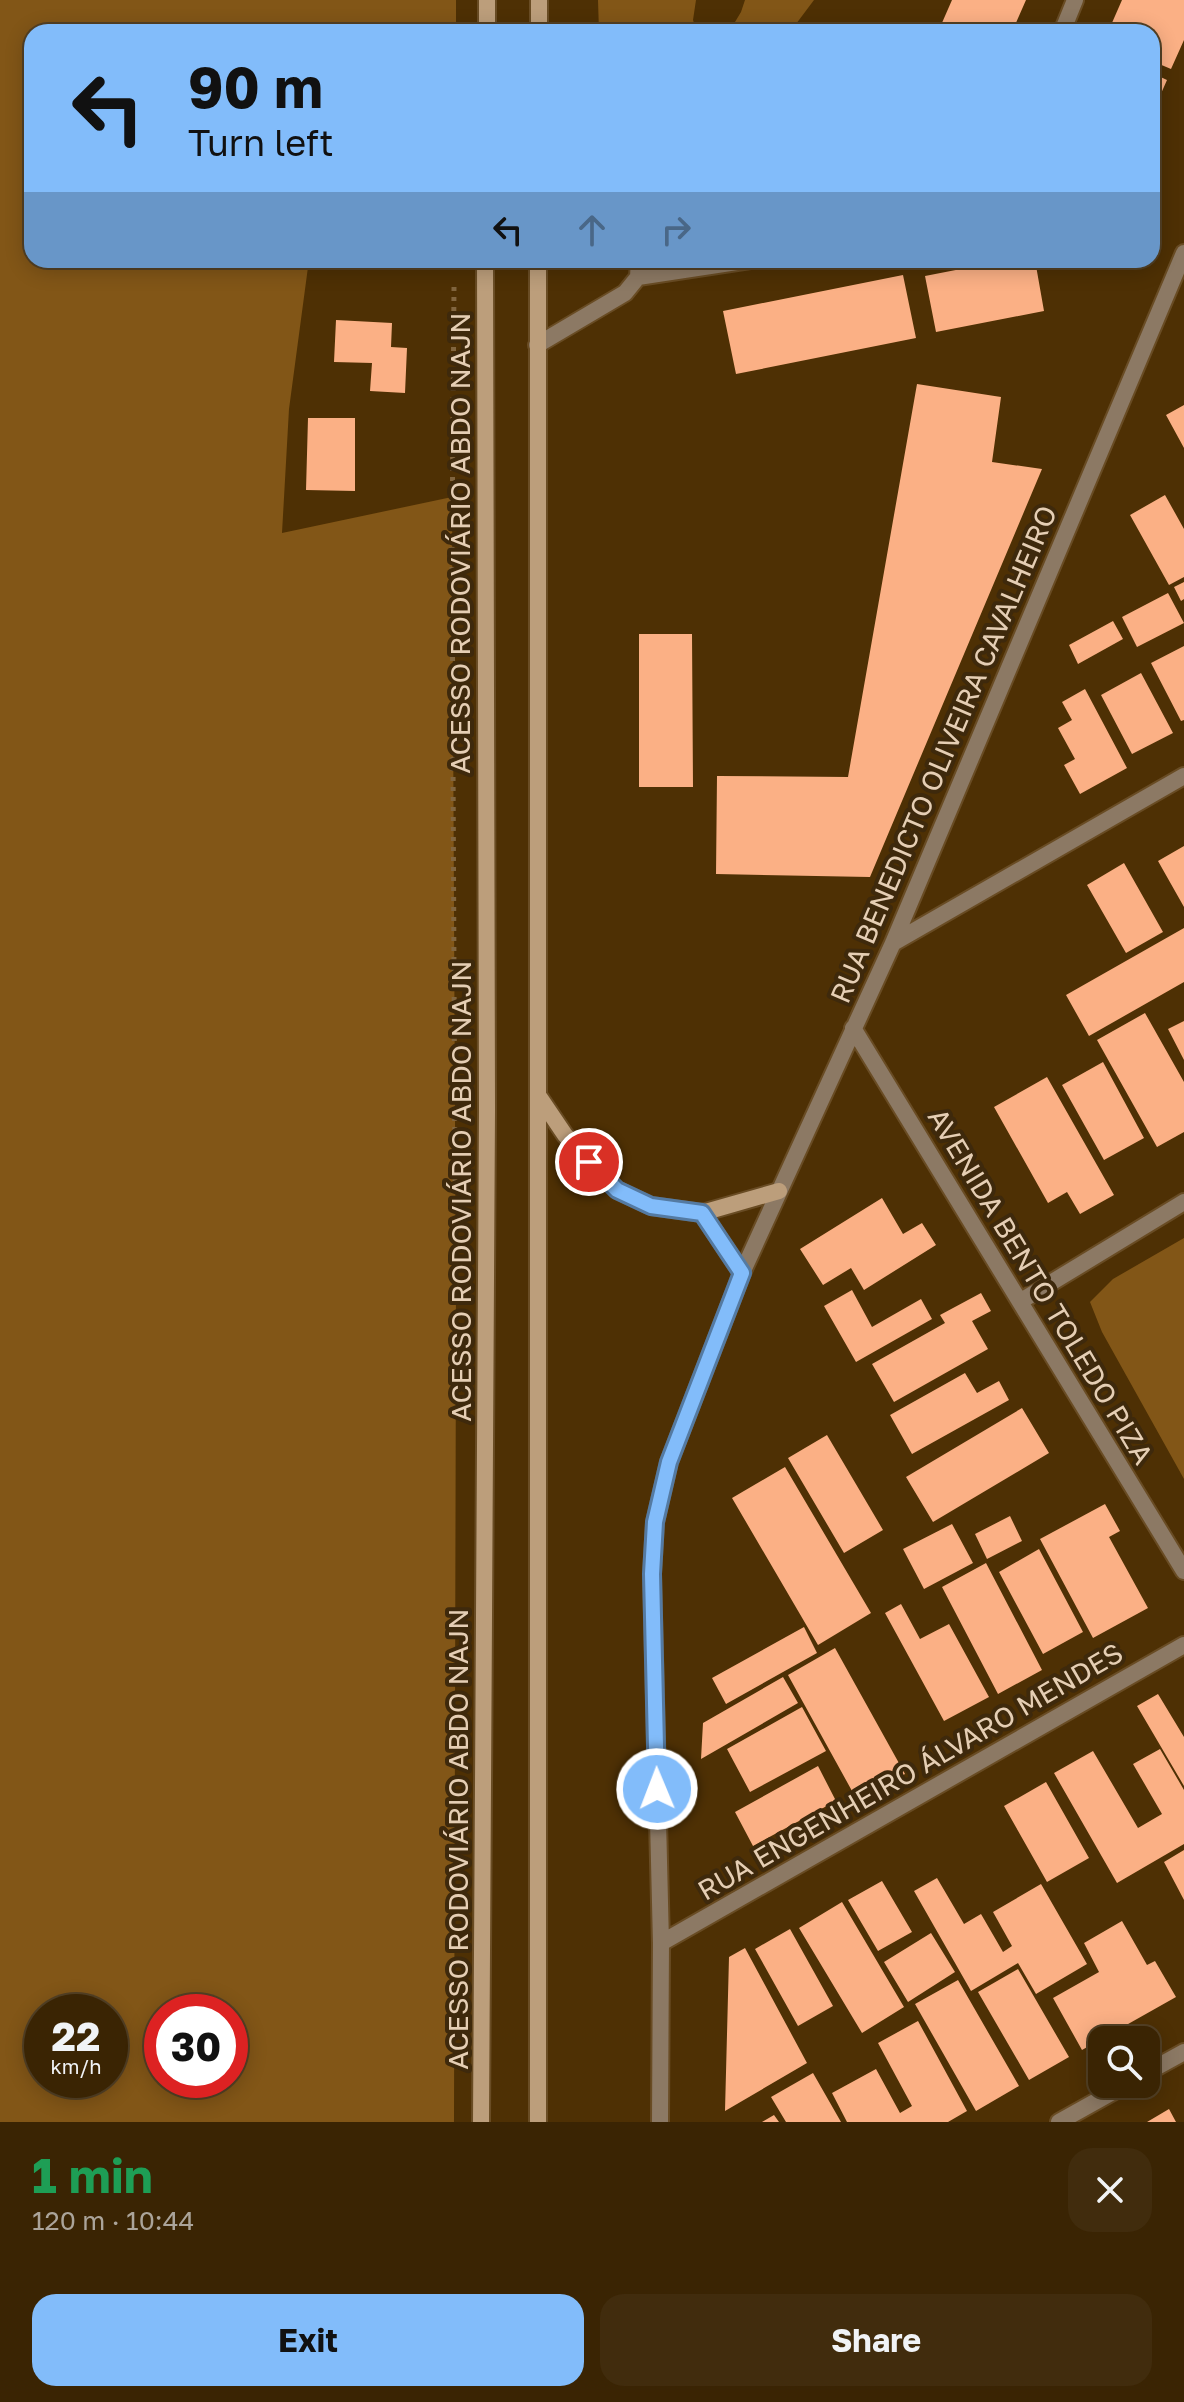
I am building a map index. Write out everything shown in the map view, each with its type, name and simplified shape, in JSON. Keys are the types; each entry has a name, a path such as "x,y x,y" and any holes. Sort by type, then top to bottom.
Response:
{"main road":[{"path":"487,0 487,24"},
{"path":"539,0 539,24"},
{"name":"ACESSO RODOVIÁRIO ABDO NAJN","path":"481,2122 487,1126 485,268"},
{"path":"538,268 538,2122"},
{"path":"539,1097 565,1135 617,1190 651,1206 702,1213 779,1191"},
{"path":"702,1213 742,1273"}],"street":[{"path":"1065,24 1075,0"},
{"name":"RUA BENEDICTO OLIVEIRA CAVALHEIRO","path":"660,2122 661,1943 652,1574 655,1522 669,1462 742,1273 893,943 1184,253"},
{"path":"537,345 625,293 639,269"},
{"path":"893,943 1184,776"},
{"name":"AVENIDA BENTO TOLEDO PIZA","path":"853,1028 1184,1571"},
{"path":"1021,1301 1184,1202"},
{"name":"RUA ENGENHEIRO ÁLVARO MENDES","path":"661,1943 1184,1645"},
{"path":"1160,2065 1184,2052"},
{"path":"1059,2122 1102,2098"}],"path":[{"path":"454,276 455,1194"}],"shaded area":[{"path":"0,0 456,0 456,24 24,24 24,268 308,268 289,409 282,533 452,497 456,1320 454,2122 0,2122"},
{"path":"598,0 696,0 694,24 599,24"},
{"path":"745,0 814,0 796,24 734,24"},
{"path":"1184,1238 1184,1479 1102,1332 1090,1302 1113,1279"}],"building":[{"path":"952,0 1026,0 1016,24 942,24"},
{"path":"1122,0 1184,0 1184,40 1171,69 1160,64 1160,24 1112,24"},
{"path":"1160,77 1167,80 1160,96"},
{"path":"966,268 1036,268 1044,311 936,332 925,276"},
{"path":"903,275 916,338 736,374 723,311"},
{"path":"336,320 392,323 391,347 407,348 405,393 370,391 372,363 334,362"},
{"path":"917,384 1001,397 992,462 1042,469 870,877 716,874 717,776 848,777"},
{"path":"1184,405 1184,448 1166,415"},
{"path":"308,418 355,418 355,491 306,490"},
{"path":"1165,495 1184,529 1184,577 1169,585 1130,515"},
{"path":"1184,582 1184,599 1181,601 1174,587"},
{"path":"1168,593 1184,623 1137,647 1122,617"},
{"path":"1113,621 1123,639 1078,664 1069,645"},
{"path":"639,634 692,634 693,787 639,787"},
{"path":"1184,646 1184,720 1181,721 1151,663"},
{"path":"1141,673 1173,733 1132,754 1101,695"},
{"path":"1085,689 1127,768 1080,794 1064,765 1075,759 1058,728 1072,720 1062,702"},
{"path":"1184,846 1184,907 1158,861"},
{"path":"1124,863 1163,932 1126,953 1087,885"},
{"path":"1184,928 1184,982 1089,1036 1066,995"},
{"path":"1145,1013 1184,1082 1184,1132 1157,1147 1097,1040"},
{"path":"1184,1021 1184,1060 1168,1029"},
{"path":"1103,1062 1144,1138 1104,1160 1062,1085"},
{"path":"1047,1077 1114,1195 1080,1214 1067,1192 1048,1203 994,1107"},
{"path":"882,1198 903,1234 922,1223 936,1245 864,1290 851,1268 823,1285 800,1249"},
{"path":"852,1290 872,1327 921,1299 932,1319 856,1362 824,1306"},
{"path":"981,1293 991,1311 972,1321 988,1349 894,1402 872,1364 945,1323 940,1315"},
{"path":"965,1373 977,1393 999,1381 1009,1400 912,1454 890,1415"},
{"path":"1022,1408 1049,1453 933,1522 906,1477"},
{"path":"827,1435 883,1530 844,1553 788,1458"},
{"path":"785,1467 871,1613 818,1645 732,1498"},
{"path":"1105,1504 1120,1531 1109,1537 1148,1608 1093,1638 1040,1539"},
{"path":"1010,1516 1022,1541 987,1559 975,1534"},
{"path":"952,1524 973,1563 924,1589 903,1549"},
{"path":"1039,1549 1083,1632 1043,1654 999,1572"},
{"path":"986,1563 1042,1670 998,1694 942,1587"},
{"path":"901,1604 920,1639 949,1624 989,1697 944,1721 885,1613"},
{"path":"804,1627 817,1653 726,1704 712,1678"},
{"path":"835,1648 905,1774 857,1800 788,1675"},
{"path":"783,1677 798,1703 701,1759 703,1723"},
{"path":"1158,1694 1184,1737 1184,1786 1137,1706"},
{"path":"802,1707 826,1751 750,1792 727,1749"},
{"path":"1160,1749 1184,1790 1184,1844 1117,1883 1054,1773 1093,1751 1138,1828 1162,1814 1133,1764"},
{"path":"818,1766 836,1801 753,1846 735,1812"},
{"path":"1046,1782 1089,1858 1047,1882 1004,1806"},
{"path":"1184,1850 1184,1900 1164,1862"},
{"path":"937,1878 964,1924 981,1914 1003,1952 1012,1946 993,1912 1041,1884 1087,1964 1036,1994 1018,1963 971,1991 914,1891"},
{"path":"882,1881 912,1932 878,1951 848,1900"},
{"path":"842,1902 904,2007 862,2033 799,1928"},
{"path":"1122,1921 1147,1965 1155,1961 1176,1997 1125,2026 1088,2026 1088,2047 1082,2050 1053,1998 1099,1972 1084,1943"},
{"path":"790,1929 833,2006 798,2026 755,1949"},
{"path":"931,1933 955,1972 908,2002 884,1962"},
{"path":"745,1948 807,2063 725,2111 729,1957"},
{"path":"1018,1969 1069,2057 1029,2080 978,1992"},
{"path":"958,1980 1019,2086 976,2111 915,2004"},
{"path":"918,2021 967,2111 948,2122 847,2122 832,2093 876,2069 900,2113 912,2106 878,2043"},
{"path":"813,2073 841,2122 786,2122 771,2097"},
{"path":"1169,2109 1176,2122 1147,2122"},
{"path":"774,2115 779,2122 762,2122"}],"route":[{"path":"589,1162 617,1190 651,1206 702,1213 742,1273 669,1462 655,1522 652,1574 657,1789"}]}
